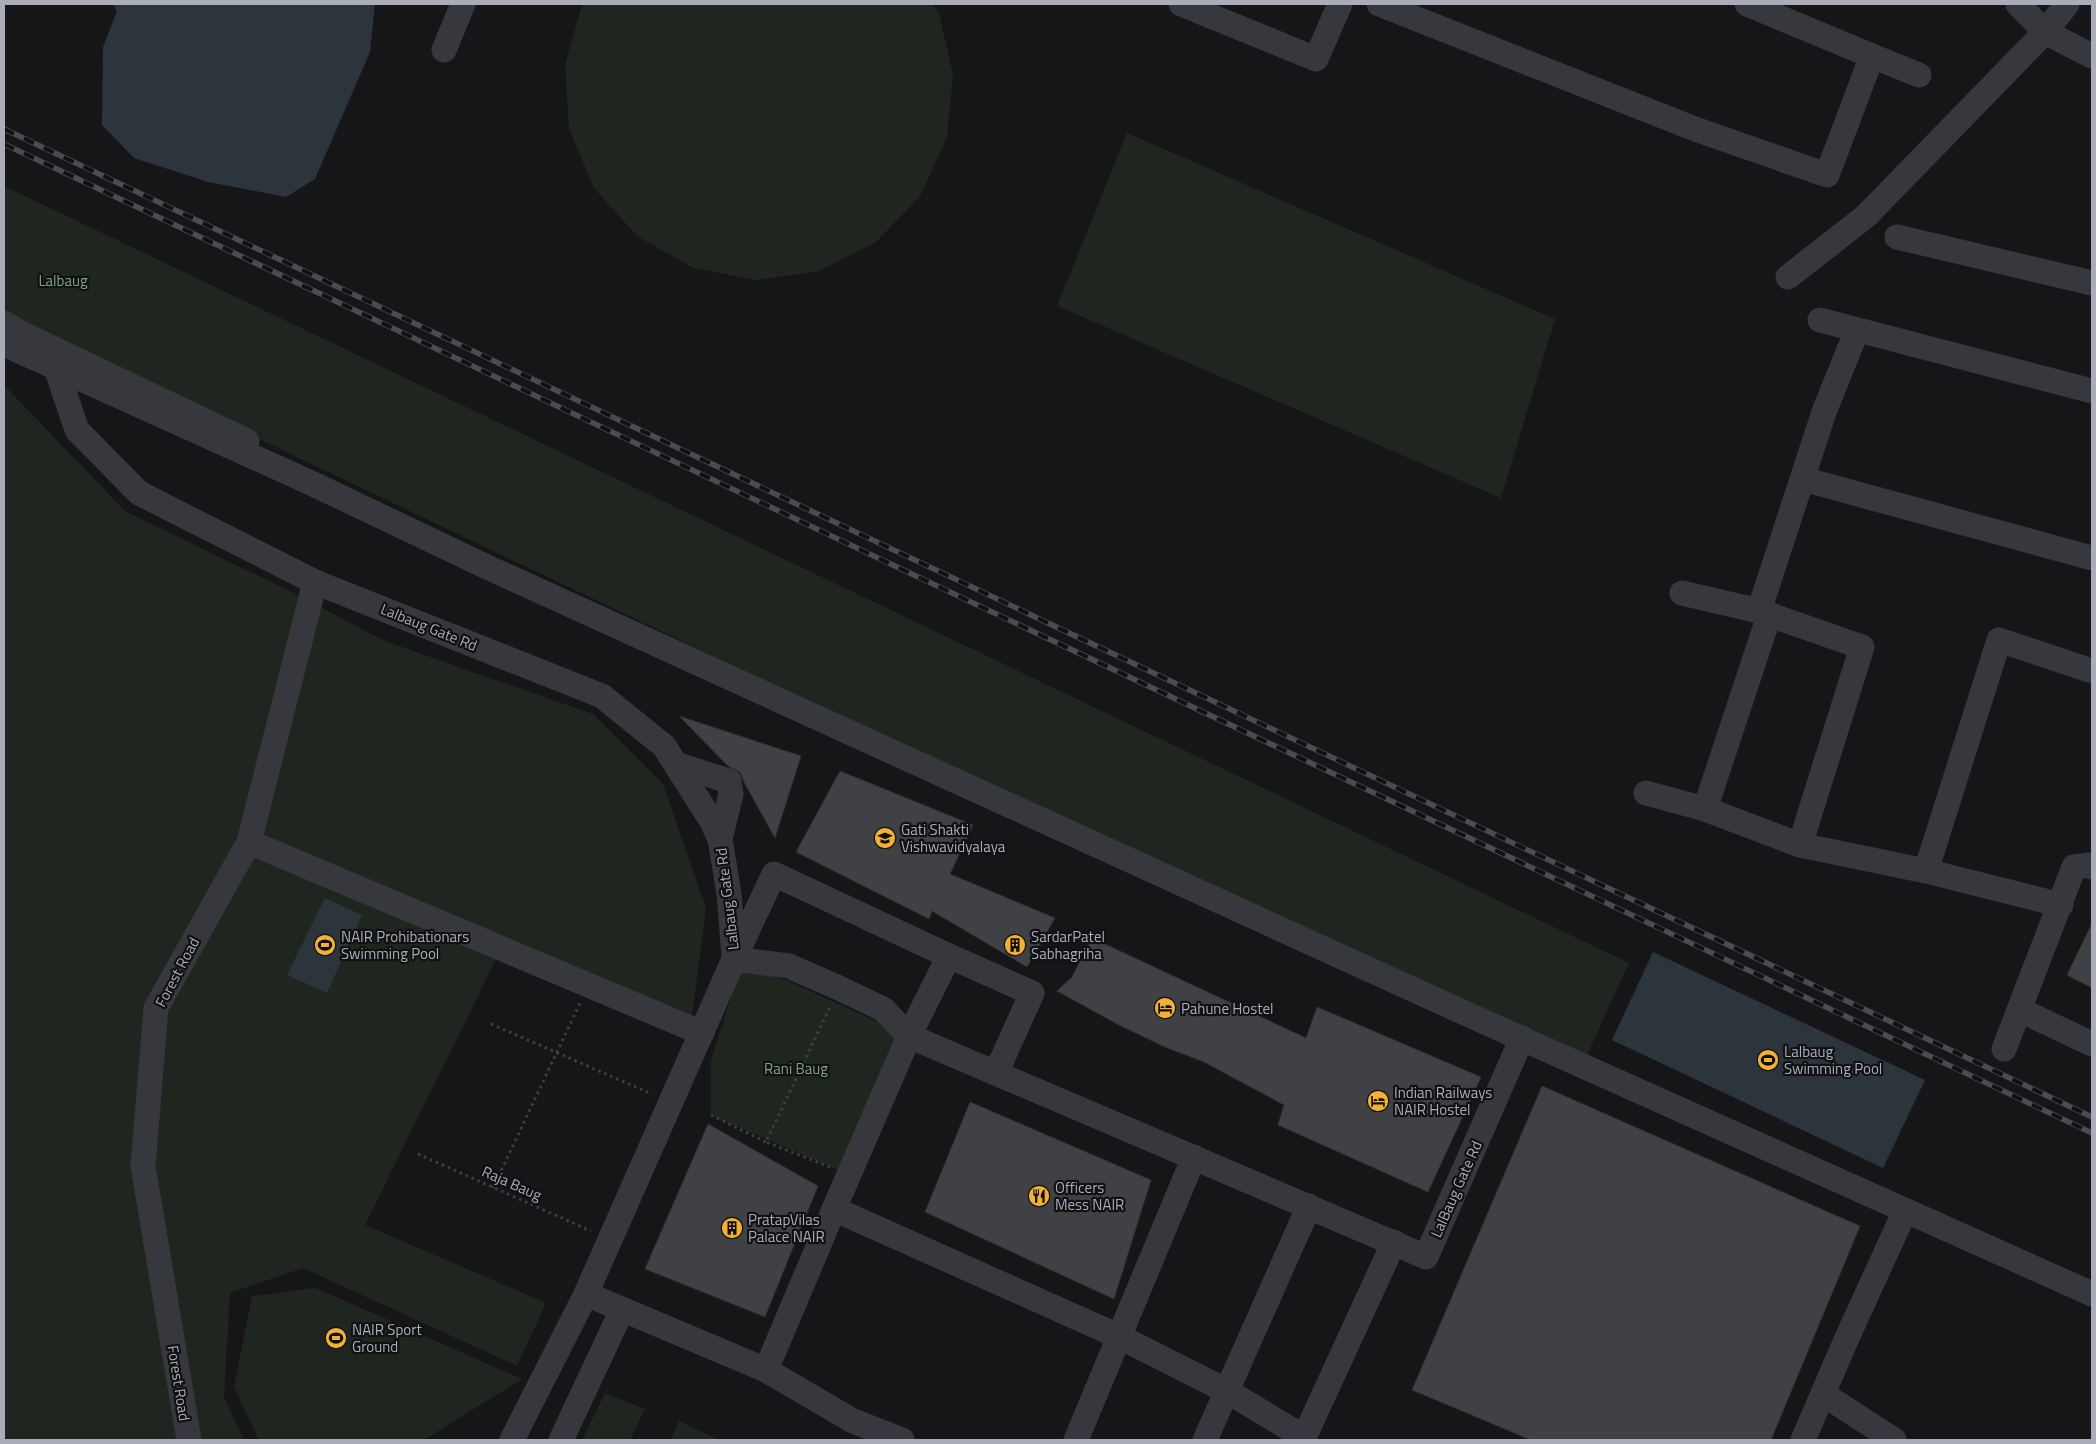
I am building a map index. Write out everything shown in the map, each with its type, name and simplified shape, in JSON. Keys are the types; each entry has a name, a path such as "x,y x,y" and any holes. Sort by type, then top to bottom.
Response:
{"street":[{"path":"444,50 462,4"},
{"path":"1181,4 1316,59 1340,4"},
{"path":"1379,4 1695,129 1827,175 1872,56"},
{"path":"1747,4 1919,75"},
{"path":"2018,4 2045,32 2092,56"},
{"path":"1788,277 1866,216 2045,32 2067,4"},
{"path":"1897,237 2092,283"},
{"path":"1820,320 2092,391"},
{"path":"1705,809 1824,412 1857,330"},
{"path":"6,331 49,347 835,719 860,738"},
{"path":"6,331 310,482 487,567 1522,1038 2092,1294"},
{"name":"Lalbaug Gate Rd","path":"49,347 77,430 139,493 315,582 602,696 664,746 678,765 711,820 720,839 729,894 734,959"},
{"path":"1803,479 2092,558"},
{"name":"Forest Road","path":"188,1440 143,1166 156,1008 249,842 315,582"},
{"path":"1682,593 1764,613 1862,647 1800,845"},
{"path":"1926,871 1999,640 2092,671"},
{"path":"678,765 729,781 731,794 720,839"},
{"path":"1646,793 1705,809 1800,845 1926,871 2061,905"},
{"path":"249,842 702,1033"},
{"path":"2004,1049 2061,905 2074,867 2089,865 2092,867"},
{"path":"512,1440 586,1294 734,959 774,874 1032,993 996,1073"},
{"path":"766,1370 909,1036 949,956"},
{"path":"734,959 789,966 883,1009 909,1036 1394,1242 1304,1439 1227,1391 1118,1336 834,1208"},
{"path":"2020,1010 2092,1044"},
{"name":"LalBaug Gate Rd","path":"1394,1242 1426,1257 1522,1038"},
{"path":"1076,1440 1194,1157"},
{"path":"1205,1440 1309,1206"},
{"path":"1804,1440 1905,1211"},
{"path":"586,1294 766,1370 848,1431 902,1440"},
{"path":"561,1440 622,1310"},
{"path":"1823,1394 1894,1440"}],"path":[{"path":"493,1188 589,984"},
{"path":"766,1142 839,988"},
{"path":"491,1024 653,1095"},
{"path":"711,1115 766,1142 849,1175"},
{"name":"Raja Baug","path":"418,1154 596,1233"}],"green space":[{"path":"582,4 933,4 939,13 953,75 947,138 920,196 876,242 819,271 756,280 693,268 637,236 594,188 569,129 565,65"},
{"path":"1127,133 1555,319 1501,498 1057,306"},
{"name":"Lalbaug","path":"4,186 1629,963 1587,1055 755,676 4,317"},
{"path":"4,385 125,511 302,597 382,640 593,714 663,784 706,908 691,1024 505,941 365,1225 546,1303 517,1366 303,1268 230,1293 224,1397 244,1440 4,1440"},
{"name":"Rani Baug","path":"740,969 786,980 909,1036 840,1171 711,1115 711,1060"},
{"name":"NAIR Sport Ground","path":"316,1288 522,1379 424,1440 259,1440 234,1387 252,1296"},
{"path":"605,1393 645,1409 630,1440 582,1440"},
{"path":"679,1421 719,1440 671,1440"}],"shaded area":[{"path":"113,4 375,4 370,52 315,179 286,197 208,182 134,158 102,125 103,47 117,11"},
{"name":"NAIR Prohibationars Swimming Pool","path":"325,898 362,915 327,993 287,975"},
{"name":"Lalbaug Swimming Pool","path":"1653,952 1925,1080 1883,1168 1612,1040"}],"building":[{"path":"679,716 801,756 775,838 740,772 728,766"},
{"name":"Gati Shakti Vishwavidyalaya","path":"840,771 973,825 950,874 1055,918 1027,967 932,911 929,919 796,852"},
{"path":"2092,923 2092,988 2067,975"},
{"path":"1092,938 1306,1038 1317,1007 1481,1077 1428,1192 1278,1125 1284,1105 1204,1062 1165,1047 1119,1025 1057,991 1072,977"},
{"path":"1542,1086 1860,1226 1771,1440 1531,1440 1412,1390"},
{"name":"Officers Mess NAIR","path":"970,1102 1151,1180 1114,1299 925,1212"},
{"name":"PratapVilas Palace NAIR","path":"708,1124 818,1186 765,1317 645,1269"}],"railway":[{"path":"4,129 2092,1117"},
{"path":"4,144 2092,1133"}],"place":[{"name":"Gati Shakti Vishwavidyalaya","path":"885,838"},
{"name":"NAIR Prohibationars Swimming Pool","path":"325,945"},
{"name":"SardarPatel Sabhagriha","path":"1015,945"},
{"name":"Pahune Hostel","path":"1165,1008"},
{"name":"Lalbaug Swimming Pool","path":"1768,1060"},
{"name":"Indian Railways NAIR Hostel","path":"1378,1101"},
{"name":"Officers Mess NAIR","path":"1039,1196"},
{"name":"PratapVilas Palace NAIR","path":"732,1228"},
{"name":"NAIR Sport Ground","path":"336,1338"}]}
